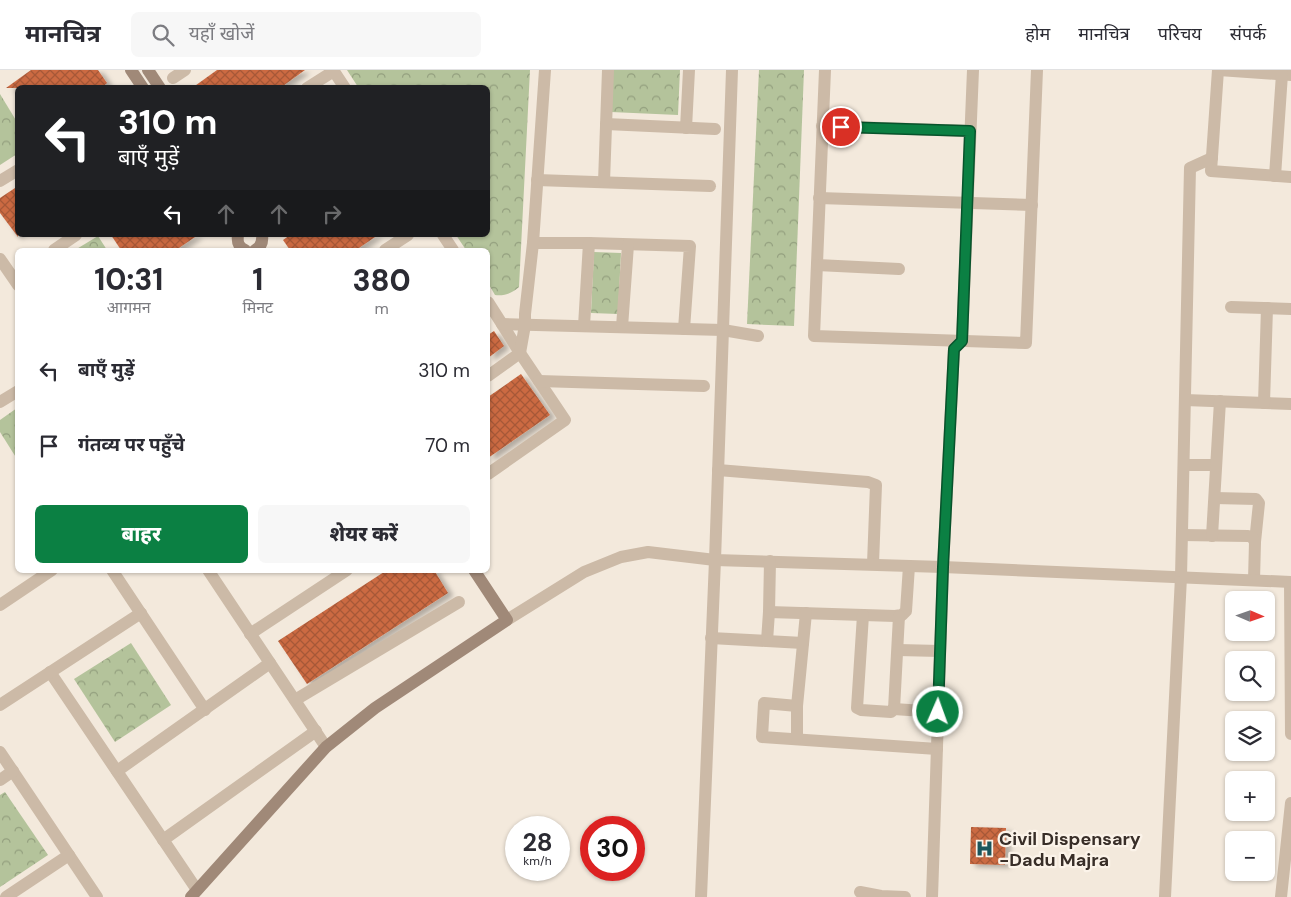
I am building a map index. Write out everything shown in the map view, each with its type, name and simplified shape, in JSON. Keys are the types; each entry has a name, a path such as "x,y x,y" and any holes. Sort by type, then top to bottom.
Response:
{"street":[{"path":"131,70 141,85"},
{"path":"148,70 158,85"},
{"path":"173,78 185,70"},
{"path":"311,85 333,70 343,85"},
{"path":"490,375 520,353 526,325 525,314 533,243 545,70"},
{"path":"604,182 608,70"},
{"path":"686,128 689,70"},
{"path":"699,897 712,638 732,70"},
{"path":"825,70 814,336 1026,343 1037,70"},
{"path":"932,897 943,567 954,349 962,341 973,70"},
{"path":"1275,176 1287,74 1219,70 1211,171 1275,176 1291,177"},
{"path":"606,124 715,129"},
{"path":"822,126 970,131"},
{"path":"1165,897 1182,577 1190,168 1212,158"},
{"path":"0,181 15,172"},
{"path":"537,180 710,186"},
{"path":"820,198 1032,205"},
{"path":"57,248 73,237"},
{"path":"388,248 405,237"},
{"path":"444,237 452,248"},
{"path":"533,243 690,246 684,329"},
{"path":"584,326 589,243"},
{"path":"622,327 628,244"},
{"path":"0,258 15,278"},
{"path":"817,265 900,269"},
{"path":"490,305 565,420 490,473"},
{"path":"1231,307 1291,309"},
{"path":"1264,403 1267,308"},
{"path":"502,324 723,330 758,336"},
{"path":"539,381 704,386"},
{"path":"0,402 15,393"},
{"path":"1185,400 1291,404"},
{"path":"1212,536 1220,401"},
{"path":"1184,465 1216,466"},
{"path":"718,470 868,482 876,485 873,564"},
{"path":"1215,498 1256,499 1259,503 1254,580"},
{"path":"1182,535 1248,536 1252,537 1255,542"},
{"path":"50,672 163,840 194,894 326,747 376,708 507,620 584,572 621,557 648,552 715,560 873,564 1291,582 1291,734"},
{"path":"767,641 770,562"},
{"path":"769,612 900,616 906,611 909,566"},
{"path":"0,604 47,573"},
{"path":"114,573 205,710"},
{"path":"210,573 326,747"},
{"path":"250,634 342,573"},
{"path":"476,573 507,620"},
{"path":"295,700 459,602"},
{"path":"0,705 141,613"},
{"path":"797,739 806,613"},
{"path":"863,615 857,708 861,710 891,712 894,710 938,712"},
{"path":"894,710 900,616"},
{"path":"712,638 803,643"},
{"path":"898,650 940,651"},
{"path":"117,771 270,664"},
{"path":"798,706 764,703 762,737 937,749"},
{"path":"163,840 316,732"},
{"path":"0,752 97,897"},
{"path":"0,780 13,771"},
{"path":"1281,897 1291,803"},
{"path":"6,897 69,855"},
{"path":"860,892 881,897 905,897"}],"green space":[{"path":"347,70 530,70 519,287 505,294 495,295 490,286 490,248 465,248 457,237 490,237 490,85 357,85"},
{"path":"613,70 680,70 678,115 611,112"},
{"path":"759,70 804,70 794,326 747,324"},
{"path":"0,94 15,119 15,155 0,165"},
{"path":"99,237 106,248 78,248"},
{"path":"594,252 621,253 618,314 591,313"},
{"path":"15,409 15,456 0,432 0,420"},
{"path":"131,643 171,705 115,742 74,679"},
{"path":"5,792 48,855 0,887 0,795"}],"building":[{"path":"31,70 98,70 107,83 105,85 15,85 15,88 6,88"},
{"path":"217,70 305,70 284,85 196,85"},
{"path":"15,188 15,233 0,213 0,198"},
{"path":"112,237 195,237 179,248 120,248"},
{"path":"287,237 375,237 359,248 289,248 283,240"},
{"path":"494,331 504,346 490,356 490,334"},
{"path":"521,374 550,415 490,457 490,396"},
{"path":"382,573 436,573 448,593 307,684 278,641"},
{"path":"971,827 1006,828 1005,865 970,864"}],"place":[{"name":"Civil Dispensary -Dadu Majra","path":"985,849"}],"route":[{"path":"841,127 970,131 962,341 954,349 938,712"}]}
